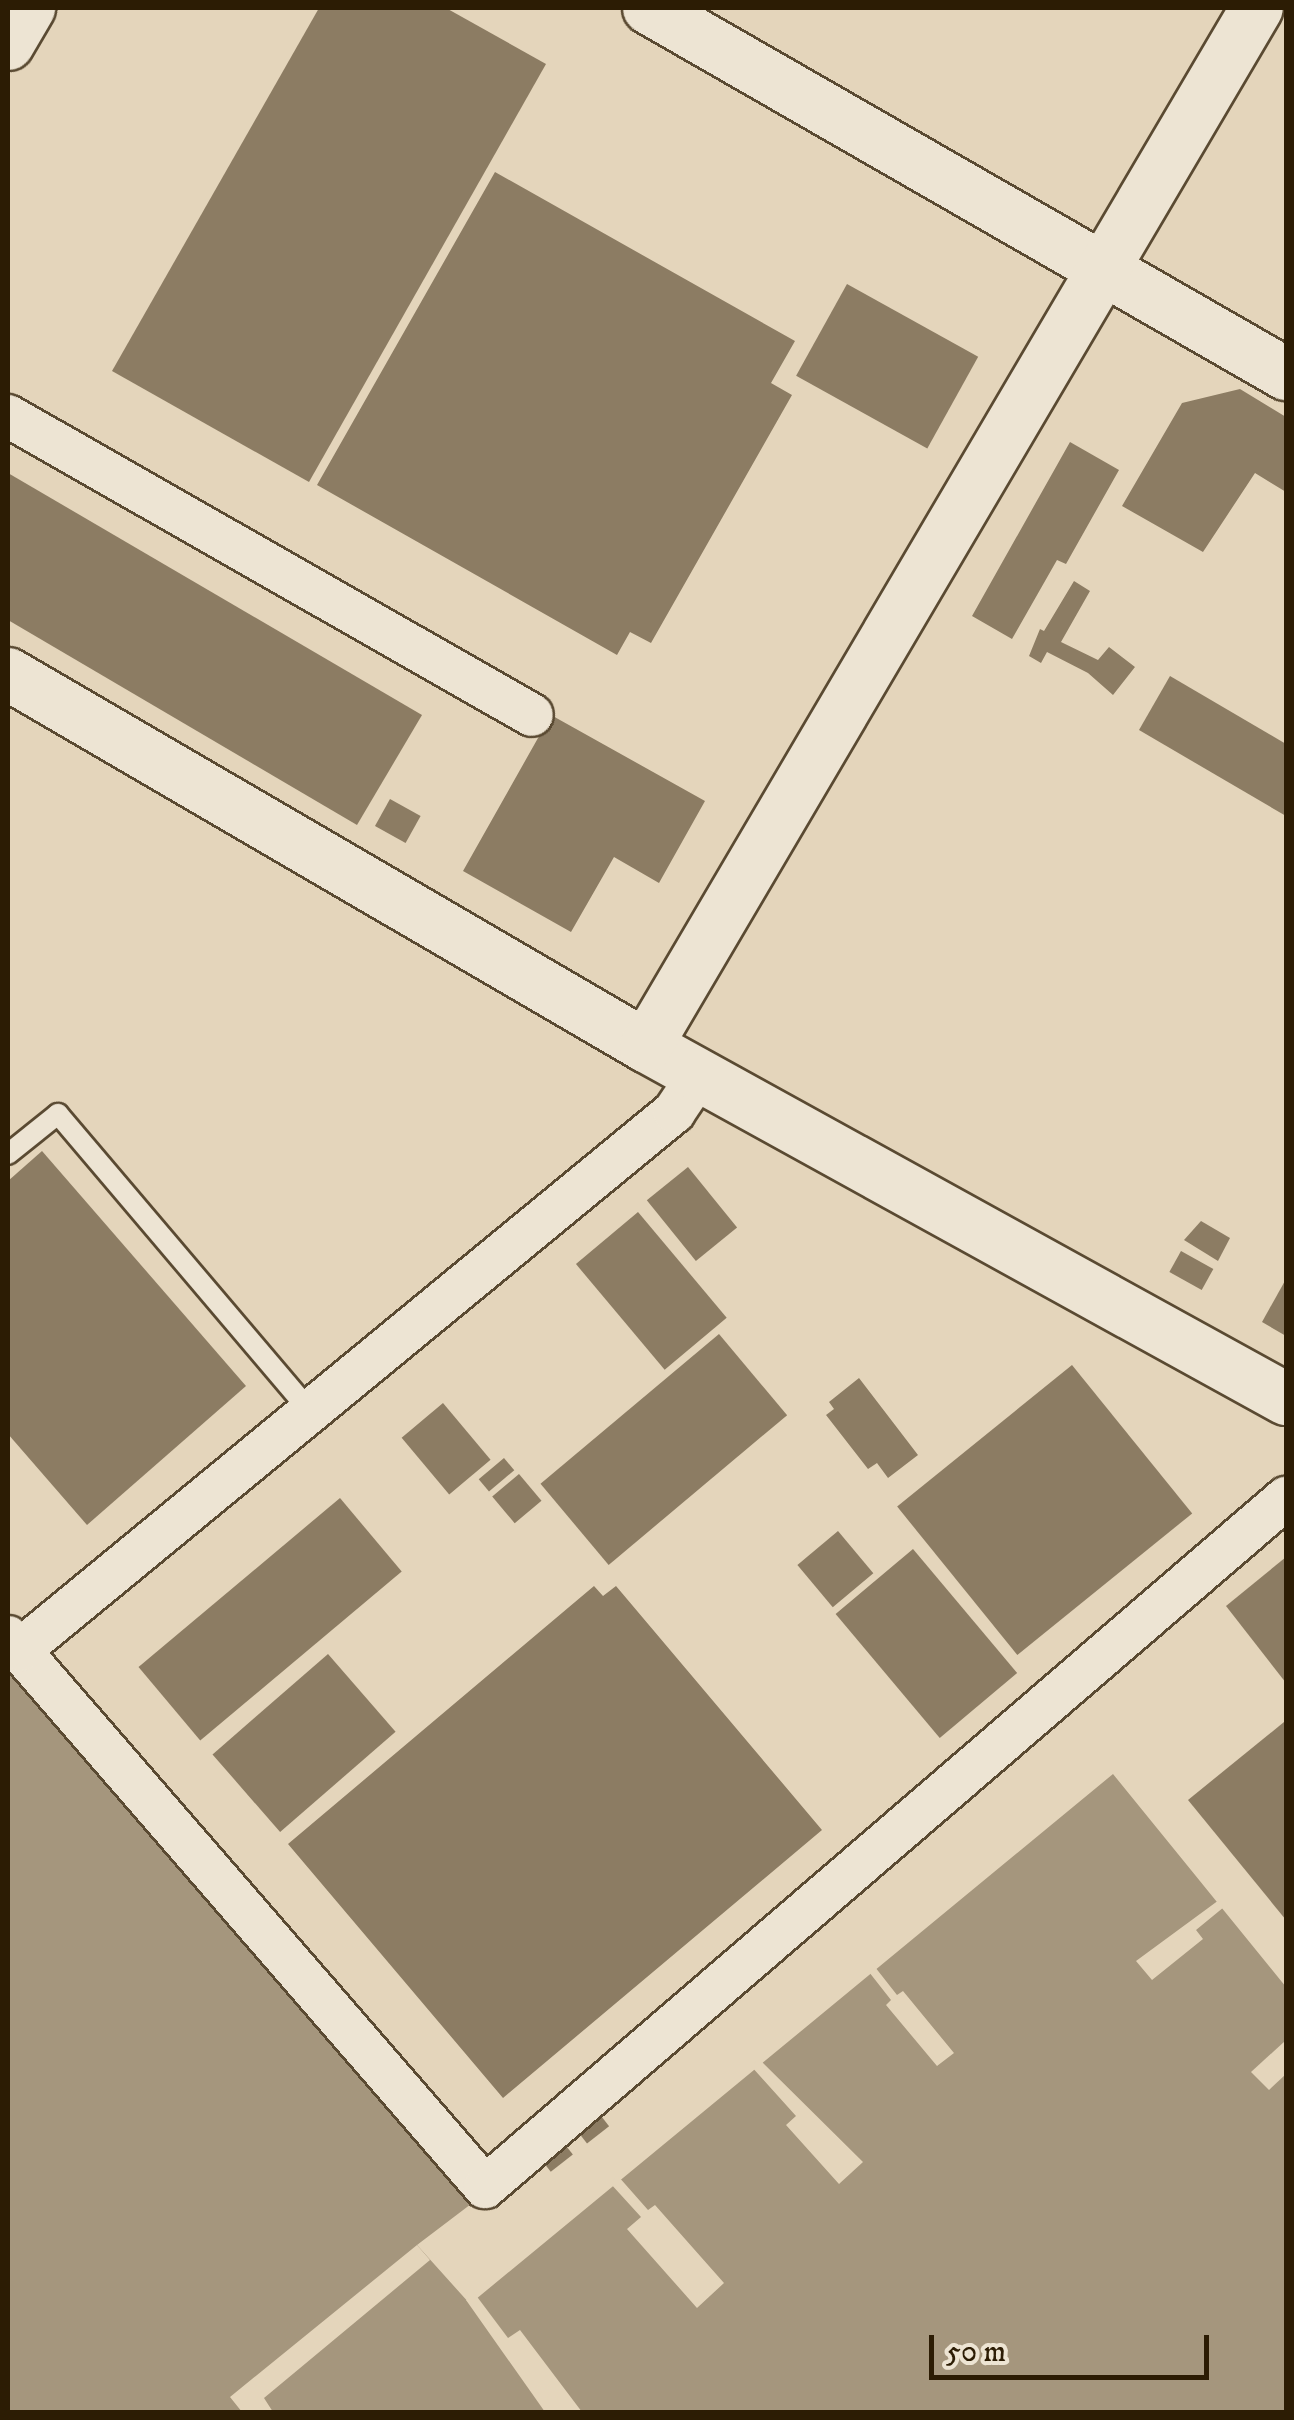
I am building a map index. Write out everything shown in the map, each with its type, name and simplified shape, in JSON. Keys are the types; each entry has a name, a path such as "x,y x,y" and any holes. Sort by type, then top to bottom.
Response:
{"street":[{"path":"8,44 29,8"},
{"path":"649,8 1286,374"},
{"path":"646,1046 1257,8"},
{"path":"8,416 532,715"},
{"path":"8,674 646,1046 1286,1399"},
{"path":"699,1075 674,1112 312,1413 14,1644 485,2187 1286,1498"}],"lane":[{"path":"8,1154 58,1114 312,1413"}],"shaded area":[{"path":"8,1668 475,2201 417,2245 470,2304 1113,1774 1286,1987 1286,2412 8,2412"}],"pier":[{"path":"1219,1900 1224,1907 1196,1930 1203,1939 1152,1980 1136,1961"},
{"path":"875,1967 897,1995 903,1991 954,2053 937,2066 886,2005 891,2000 869,1972"},
{"path":"1285,2041 1286,2074 1269,2090 1251,2072"},
{"path":"759,2059 863,2162 839,2184 786,2125 796,2116 751,2066"},
{"path":"618,2176 648,2210 655,2205 724,2283 697,2308 627,2229 641,2217 610,2183"},
{"path":"417,2245 430,2260 264,2398 273,2412 242,2412 230,2397"},
{"path":"475,2294 508,2338 520,2330 582,2412 545,2412 466,2300"}],"building":[{"path":"319,8 446,8 546,64 309,482 112,371"},
{"path":"495,172 795,341 771,383 792,395 651,643 630,632 617,655 317,485"},
{"path":"847,284 978,357 927,449 796,376"},
{"path":"1240,389 1286,417 1286,492 1255,473 1203,552 1122,506 1182,403"},
{"path":"1070,442 1119,470 1066,564 1057,560 1012,639 972,616"},
{"path":"8,473 422,715 357,825 8,620"},
{"path":"1074,581 1090,591 1061,642 1098,660 1109,647 1135,667 1113,695 1088,673 1047,652 1041,663 1029,656 1040,629 1044,631"},
{"path":"1170,676 1286,744 1286,816 1139,730"},
{"path":"551,715 705,801 659,883 614,857 571,932 463,871"},
{"path":"390,799 421,816 406,843 375,826"},
{"path":"42,1151 246,1386 87,1525 8,1434 8,1181"},
{"path":"688,1167 737,1228 696,1261 647,1200"},
{"path":"638,1212 727,1318 665,1370 576,1264"},
{"path":"1201,1221 1230,1238 1218,1261 1184,1240"},
{"path":"1181,1251 1213,1269 1202,1290 1169,1272"},
{"path":"1286,1279 1286,1336 1262,1322"},
{"path":"719,1334 787,1415 609,1565 541,1484"},
{"path":"1072,1365 1192,1513 1017,1655 897,1507"},
{"path":"859,1378 918,1455 888,1478 877,1463 868,1469 826,1415 834,1409 829,1402"},
{"path":"443,1403 491,1460 449,1494 402,1438"},
{"path":"504,1458 514,1470 489,1491 479,1479"},
{"path":"519,1474 541,1501 515,1523 492,1496"},
{"path":"340,1498 402,1572 200,1741 139,1667"},
{"path":"838,1531 873,1573 833,1607 797,1565"},
{"path":"913,1549 1017,1673 940,1738 836,1614"},
{"path":"1286,1557 1286,1683 1226,1606"},
{"path":"594,1586 603,1596 616,1586 822,1830 503,2098 288,1844"},
{"path":"328,1654 396,1732 280,1832 213,1754"},
{"path":"1284,1722 1286,1726 1286,1920 1188,1800"},
{"path":"598,2112 609,2126 587,2143 576,2129"},
{"path":"563,2142 573,2155 551,2172 541,2159"}]}
